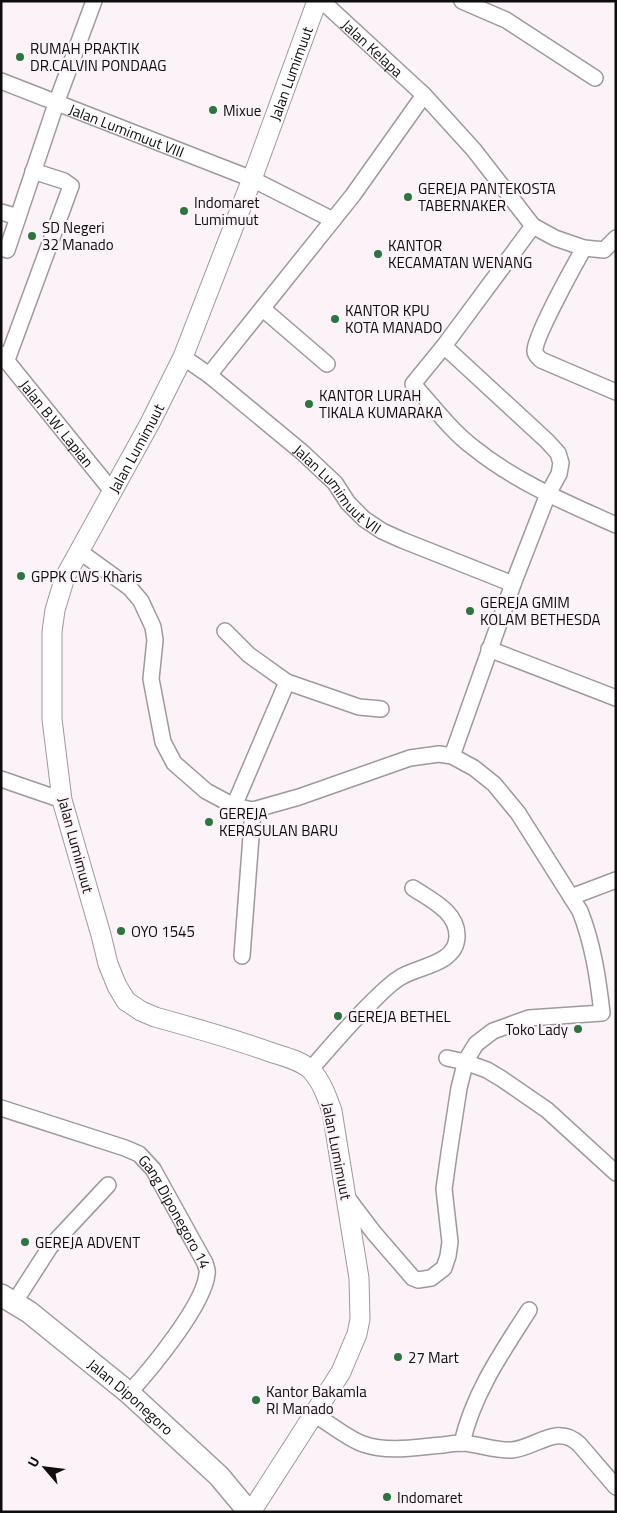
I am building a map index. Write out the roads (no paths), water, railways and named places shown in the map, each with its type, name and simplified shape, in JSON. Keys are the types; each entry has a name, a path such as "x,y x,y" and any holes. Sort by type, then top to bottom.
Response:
{"main road":[{"name":"Jalan Diponegoro","path":"7,1299 29,1312 129,1393 219,1476 250,1512"}],"street":[{"path":"7,250 57,102 94,1"},
{"name":"Jalan Lumimuut","path":"250,1512 341,1372 357,1334 360,1319 359,1278 332,1111 325,1091 310,1070 292,1059 155,1017 141,1011 126,1001 117,986 108,964 62,800 52,719 52,632 55,610 65,578 150,423 183,357 252,179 317,1"},
{"name":"Jalan Kelapa","path":"322,1 424,95 474,150 533,226"},
{"path":"462,1 506,20 595,78"},
{"name":"Jalan Lumimuut VIII","path":"1,81 252,179 333,220"},
{"path":"209,375 353,195 424,95"},
{"path":"4,357 71,186 64,181 33,171"},
{"path":"1,212 18,217"},
{"path":"616,238 610,253 584,248 555,238 533,226 444,346 413,384 473,448 548,494 616,525"},
{"path":"584,248 543,328 534,351 541,360 616,392"},
{"path":"263,309 327,364"},
{"path":"444,346 558,453 561,463 559,474 548,494 513,584 452,756"},
{"name":"Jalan B.W. Lapian","path":"4,357 112,491"},
{"name":"Jalan Lumimuut VII","path":"183,357 209,375 302,452 335,484 348,503 364,519 382,531 402,540 513,584"},
{"path":"79,550 130,588 141,601 147,613 155,640 151,679 163,742 174,763 206,792 234,806 253,810 299,797 410,758 440,754 452,756 474,768 494,784 518,813 580,911 587,929 609,1012 529,1018 506,1026 484,1037 476,1044 465,1062 459,1088 444,1189 450,1242 444,1268 431,1278 418,1280 413,1278 346,1196"},
{"path":"225,631 249,655 287,682 358,707 381,709"},
{"path":"489,649 616,698"},
{"path":"234,806 287,682"},
{"path":"1,779 62,800"},
{"path":"242,956 253,810"},
{"path":"571,897 616,880"},
{"path":"310,1070 344,1030 398,978 442,959 455,946 457,938 456,926 450,915 443,908 413,888"},
{"path":"447,1058 487,1070 547,1110 616,1173"},
{"name":"Gang Diponegoro 14","path":"1,1108 139,1154 153,1169 205,1263 208,1272 205,1284 189,1315 147,1374 129,1393"},
{"path":"7,1299 50,1247 108,1186"},
{"path":"462,1443 466,1423 486,1380 497,1359 529,1310"},
{"path":"314,1414 361,1444 379,1448 462,1443 488,1449 513,1450 548,1438 566,1435 573,1438 579,1444 616,1487"}],"place":[{"name":"RUMAH PRAKTIK DR.CALVIN PONDAAG","path":"20,57"},
{"name":"Mixue","path":"213,110"},
{"name":"GEREJA PANTEKOSTA TABERNAKER","path":"408,197"},
{"name":"Indomaret Lumimuut","path":"184,211"},
{"name":"SD Negeri 32 Manado","path":"32,236"},
{"name":"KANTOR KECAMATAN WENANG","path":"378,254"},
{"name":"KANTOR KPU KOTA MANADO","path":"335,319"},
{"name":"KANTOR LURAH TIKALA KUMARAKA","path":"309,404"},
{"name":"GPPK CWS Kharis","path":"21,576"},
{"name":"GEREJA GMIM KOLAM BETHESDA","path":"470,611"},
{"name":"GEREJA KERASULAN BARU","path":"209,822"},
{"name":"OYO 1545","path":"121,931"},
{"name":"GEREJA BETHEL","path":"338,1016"},
{"name":"Toko Lady","path":"578,1029"},
{"name":"GEREJA ADVENT","path":"25,1242"},
{"name":"27 Mart","path":"398,1357"},
{"name":"Kantor Bakamla RI Manado","path":"256,1400"},
{"name":"Indomaret","path":"387,1497"}]}
